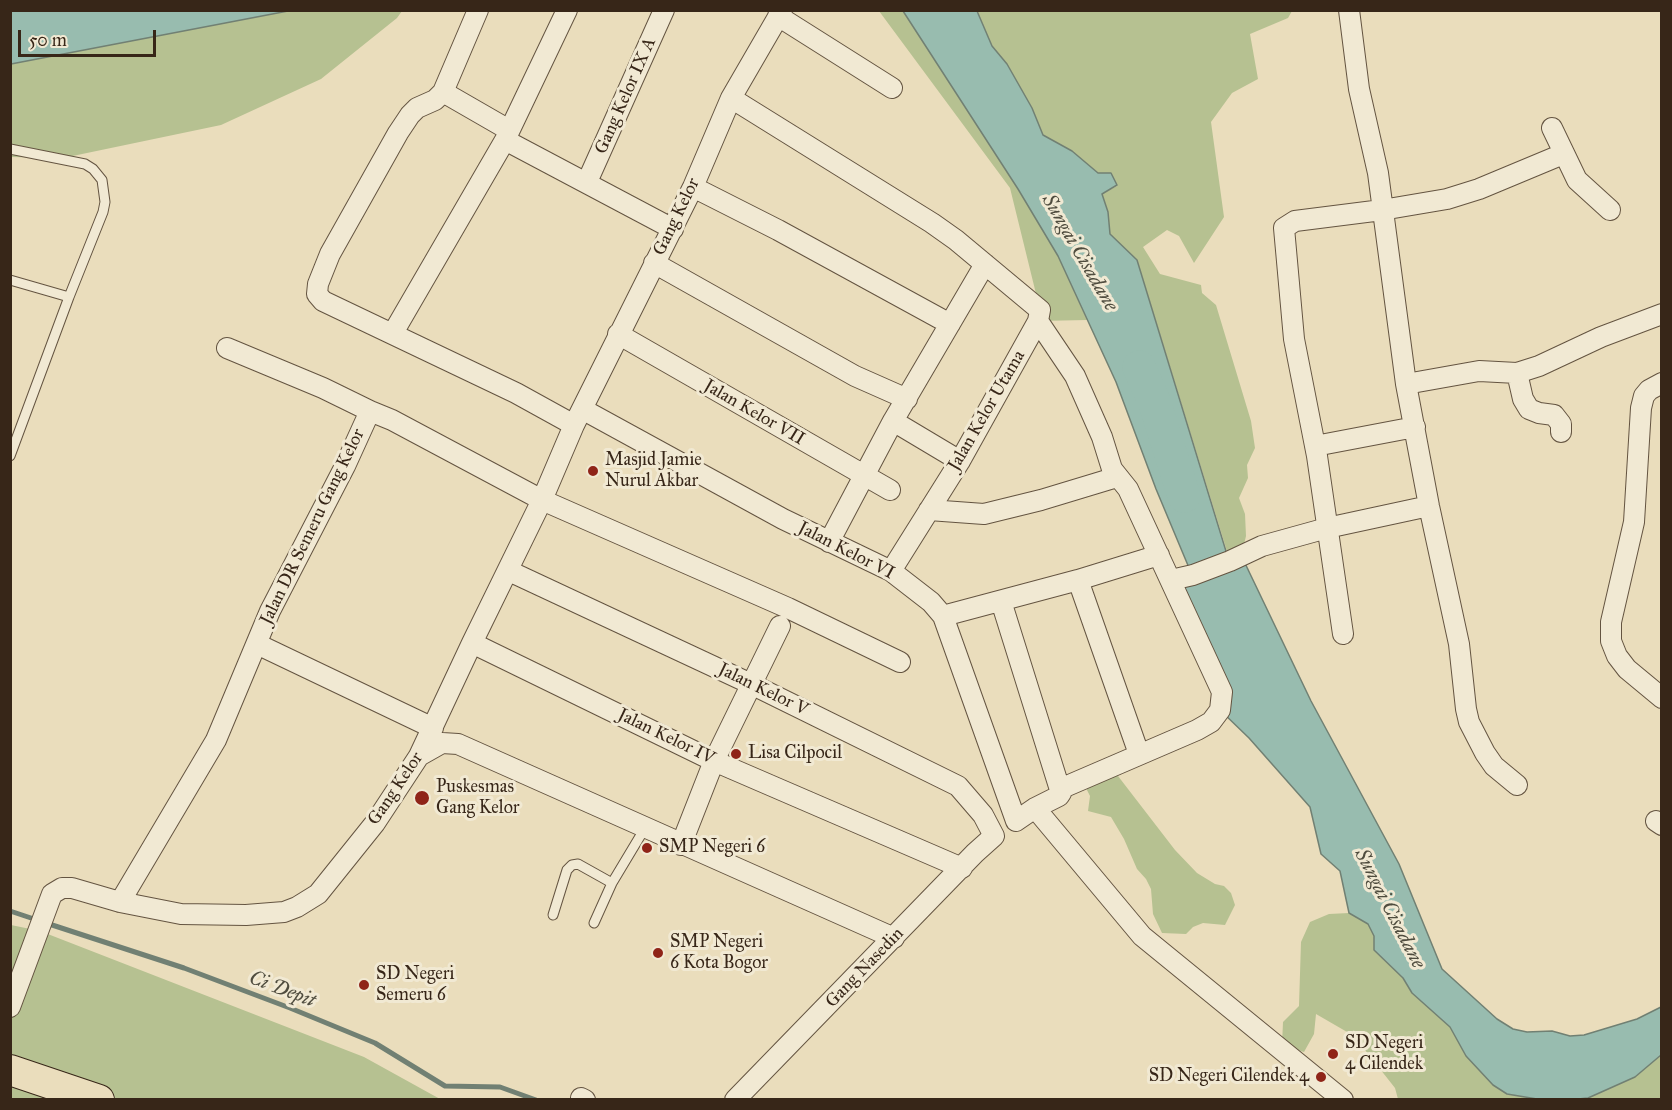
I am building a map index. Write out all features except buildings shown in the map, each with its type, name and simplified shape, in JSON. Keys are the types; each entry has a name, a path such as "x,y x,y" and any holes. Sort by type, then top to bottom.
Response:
{"main road":[{"path":"10,1070 99,1100"}],"street":[{"path":"478,10 443,92 435,100 417,108 398,133 330,254 318,284 317,294 323,301 516,393 578,417"},
{"path":"393,333 507,135 567,10"},
{"name":"Gang Kelor IX A","path":"587,182 664,10"},
{"path":"1349,10 1359,89 1374,153 1406,384 1460,644 1464,696 1469,722 1489,759 1517,785"},
{"path":"780,14 892,88"},
{"name":"Gang Kelor","path":"10,1007 52,894 62,888 72,888 120,902 181,914 246,915 284,912 318,894 375,823 419,756 509,571 578,417 693,187 731,98 780,14"},
{"path":"443,92 507,135 672,229"},
{"path":"731,98 932,223 985,264 1040,310 1038,321 1075,376 1102,438 1112,469 1128,489 1222,692 1220,710 1211,722 1060,789"},
{"path":"1552,128 1577,180 1610,210"},
{"path":"1343,634 1315,446 1294,339 1284,228 1295,221 1418,205 1465,194 1563,154"},
{"path":"693,187 778,230 950,324"},
{"path":"654,263 855,376 907,399"},
{"path":"829,542 893,422 985,264"},
{"path":"1406,384 1479,371 1517,373 1539,366 1601,337 1662,314"},
{"name":"Jalan Kelor Utama","path":"891,571 960,461 1038,321"},
{"name":"Jalan Kelor VII","path":"618,334 890,490"},
{"name":"Jalan DR Semeru Gang Kelor","path":"227,348 392,420 542,500 777,603 900,662"},
{"path":"1517,373 1523,399 1529,409 1554,415 1561,424 1561,432"},
{"path":"1662,383 1649,390 1644,396 1641,408 1634,522 1620,573 1611,622 1611,641 1627,669 1662,698"},
{"name":"Jalan DR Semeru Gang Kelor","path":"120,902 216,740 270,611 345,466 370,411"},
{"name":"Jalan Kelor VI","path":"578,417 891,571 931,602 943,616 1016,821 1035,808"},
{"path":"893,422 960,461"},
{"path":"1315,446 1415,427"},
{"path":"929,510 984,513 1041,501 1117,477"},
{"path":"1171,580 1193,575 1242,557 1262,546 1327,528 1430,506"},
{"path":"943,616 1078,580 1159,555"},
{"name":"Jalan Kelor V","path":"509,571 751,684 958,786 983,815 994,836"},
{"path":"1078,580 1138,754"},
{"path":"1000,601 1060,789 1059,796 1035,808 1142,936 1343,1100"},
{"path":"681,845 714,760 780,626"},
{"name":"Jalan Kelor IV","path":"472,643 714,760 962,868"},
{"name":"Jalan DR Semeru Gang Kelor","path":"257,644 433,728"},
{"path":"419,756 442,743 458,744 894,938"},
{"name":"Gang Nasedin","path":"735,1100 994,836"}],"lane":[{"path":"10,149 85,164 102,180 105,202 14,436 10,456"},
{"path":"10,280 69,297"},
{"path":"594,922 612,883 645,828"},
{"path":"553,915 567,870 572,865 578,864 612,883"}],"green space":[{"path":"288,11 402,11 397,18 321,79 221,125 63,158 11,157 10,64"},
{"path":"879,11 903,11 1018,189 1058,256 1087,320 1038,321 1040,310 1010,188"},
{"path":"977,11 1292,11 1288,18 1250,34 1258,79 1232,93 1211,122 1224,217 1194,263 1179,236 1167,230 1143,247 1160,274 1201,285 1202,293 1216,305 1251,421 1255,448 1247,465 1248,478 1239,498 1245,514 1246,536 1241,557 1230,561 1137,260 1110,234 1108,212 1102,194 1117,186 1072,151 1043,135 1032,108 1007,64 992,46"},
{"path":"1129,758 1118,776 1175,850 1197,873 1215,884 1224,886 1231,893 1235,905 1225,925 1203,923 1193,927 1186,934 1162,933 1153,914 1151,889 1137,869 1111,817 1088,811 1090,796 1085,786"},
{"path":"1349,913 1368,924 1374,936 1374,950 1403,978 1412,993 1450,1027 1466,1056 1507,1094 1537,1099 1398,1099 1395,1088 1354,1036 1316,1014 1314,1034 1304,1052 1282,1045 1283,1022 1299,1006 1301,942 1310,922 1329,914"},
{"path":"11,925 40,931 364,1057 440,1099 11,1100"},
{"path":"1661,1055 1661,1099 1578,1100 1588,1098 1635,1077"}],"water":[{"path":"11,10 288,11 11,64"},
{"path":"903,11 977,11 992,46 1007,64 1032,108 1043,135 1072,151 1098,173 1111,173 1117,185 1102,194 1108,212 1110,234 1137,260 1229,561 1242,557 1311,701 1399,864 1442,969 1497,1019 1513,1029 1527,1032 1552,1031 1570,1036 1584,1035 1637,1019 1661,1007 1661,1055 1635,1077 1588,1098 1537,1099 1507,1094 1493,1085 1466,1056 1450,1027 1412,993 1403,978 1374,950 1374,936 1368,924 1349,913 1340,871 1321,854 1310,807 1249,738 1220,710 1171,580 1192,575 1156,489 1116,382 1058,256 1018,189"}],"waterway":[{"name":"Sungai Cisadane","path":"1139,367 1154,401 1184,496"},
{"name":"Ci Depit","path":"10,911 37,920"},
{"name":"Ci Depit","path":"46,923 184,968 290,1008 375,1043 445,1086 500,1087 536,1100"}],"place":[{"name":"Masjid Jamie Nurul Akbar","path":"593,471"},
{"name":"Lisa Cilpocil","path":"736,754"},
{"name":"Puskesmas Gang Kelor","path":"422,798"},
{"name":"SMP Negeri 6","path":"647,848"},
{"name":"SMP Negeri 6 Kota Bogor","path":"658,953"},
{"name":"SD Negeri Semeru 6","path":"364,985"},
{"name":"SD Negeri 4 Cilendek","path":"1333,1054"},
{"name":"SD Negeri Cilendek 4","path":"1321,1077"}]}
